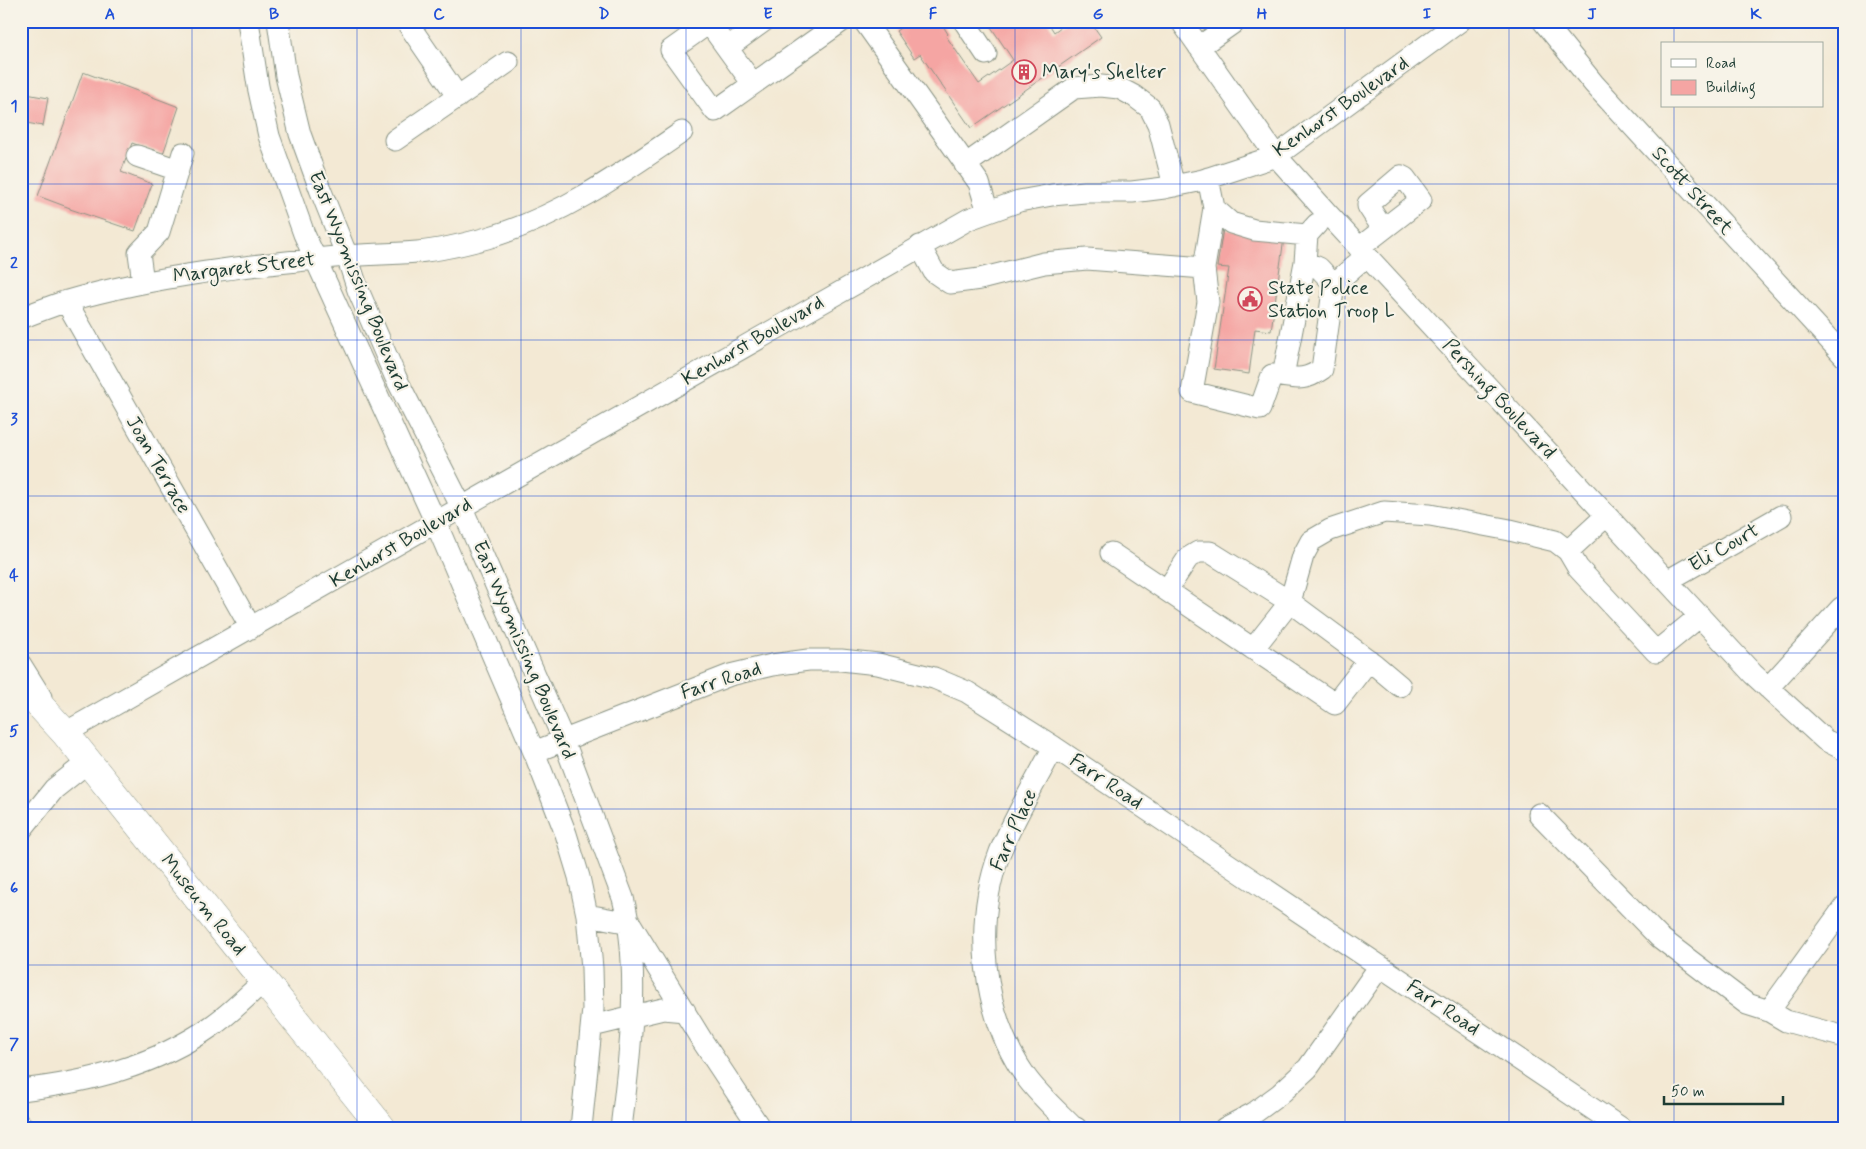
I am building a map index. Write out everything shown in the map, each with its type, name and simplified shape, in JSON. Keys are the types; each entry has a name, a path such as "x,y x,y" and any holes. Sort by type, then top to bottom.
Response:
{"main road":[{"name":"Museum Road","path":"21,685 65,733 382,1128"}],"street":[{"name":"East Wyomissing Boulevard","path":"278,21 286,76 300,134 369,316 396,378 462,508 564,741 612,866 630,923 630,1042 621,1128"},
{"path":"406,21 458,97"},
{"path":"727,48 764,21"},
{"path":"754,84 709,23 671,50 715,111 754,84 842,21"},
{"path":"864,21 979,183 988,212"},
{"path":"964,21 986,54"},
{"name":"Pershing Boulevard","path":"1181,21 1276,156 1327,213 1753,674 1825,740 1845,750"},
{"path":"1199,47 1236,21"},
{"name":"Kenhorst Boulevard","path":"65,733 970,219 1019,201 1052,195 1085,192 1132,192 1174,186 1208,178 1276,156 1460,21"},
{"name":"Scott Street","path":"1543,21 1594,84 1842,348"},
{"name":"East Wyomissing Boulevard","path":"254,22 258,86 269,136 304,234 436,523 534,752 566,834 579,878 587,915 592,968 592,1026 581,1128"},
{"path":"395,140 508,62"},
{"path":"965,165 1074,88 1101,86 1119,88 1150,108 1158,124 1174,186"},
{"name":"Margaret Street","path":"21,318 66,301 143,282 192,273 347,256 419,252 487,238 544,218 578,200 682,132"},
{"path":"137,156 181,162 159,232 139,253 143,282"},
{"path":"1208,178 1214,208 1204,268 1208,302 1192,392 1260,409 1272,375 1298,379 1311,377 1322,369 1334,284 1383,229 1421,200 1405,178 1400,176 1370,202 1368,206 1383,229"},
{"path":"1214,208 1230,223 1254,230 1307,234"},
{"path":"1283,376 1304,262 1307,234 1327,213"},
{"path":"920,246 934,272 950,283 980,279 1044,263 1087,259 1204,268"},
{"path":"1304,262 1319,268 1334,284"},
{"name":"Joan Terrace","path":"66,301 251,628"},
{"path":"1253,649 1290,602 1303,556 1311,542 1330,530 1384,512 1430,515 1510,530 1555,541 1568,551 1578,568 1656,652 1700,616"},
{"path":"1568,551 1606,516"},
{"name":"Eli Court","path":"1667,581 1781,516"},
{"path":"1111,552 1335,704 1369,660"},
{"path":"1167,590 1188,558 1198,552 1210,552 1290,602 1369,660 1400,686"},
{"path":"1768,688 1840,608"},
{"name":"Farr Road","path":"534,752 730,675 772,665 808,660 841,660 878,664 934,678 967,692 1054,747 1621,1128"},
{"path":"21,665 65,733"},
{"name":"Farr Place","path":"1054,747 1000,853 987,906 985,957 993,1005 1012,1053 1033,1086 1076,1128"},
{"path":"21,830 54,790 88,762"},
{"path":"1539,814 1659,937 1747,1004 1786,1021 1845,1037"},
{"path":"1769,1012 1845,906"},
{"path":"587,915 630,923 760,1128"},
{"path":"1225,1128 1254,1113 1280,1094 1308,1068 1380,966"},
{"path":"21,1090 86,1080 118,1072 162,1054 213,1025 264,981"},
{"path":"592,1026 663,1009 685,1011"}],"building":[{"name":"Mary's Shelter","path":"910,21 940,21 948,34 946,36 979,84 1013,60 987,21 1047,21 1054,32 1069,21 1090,21 1101,37 971,128 920,54 914,58 896,31"},
{"path":"83,72 179,107 163,154 132,143 121,172 152,184 135,231 38,196"},
{"path":"21,93 48,98 43,126 21,122"},
{"name":"State Police Station Troop L","path":"1223,229 1284,238 1271,331 1255,329 1249,374 1214,369 1229,268 1217,267"}],"place":[{"name":"Mary's Shelter","path":"1024,72"},
{"name":"State Police Station Troop L","path":"1250,299"}]}
